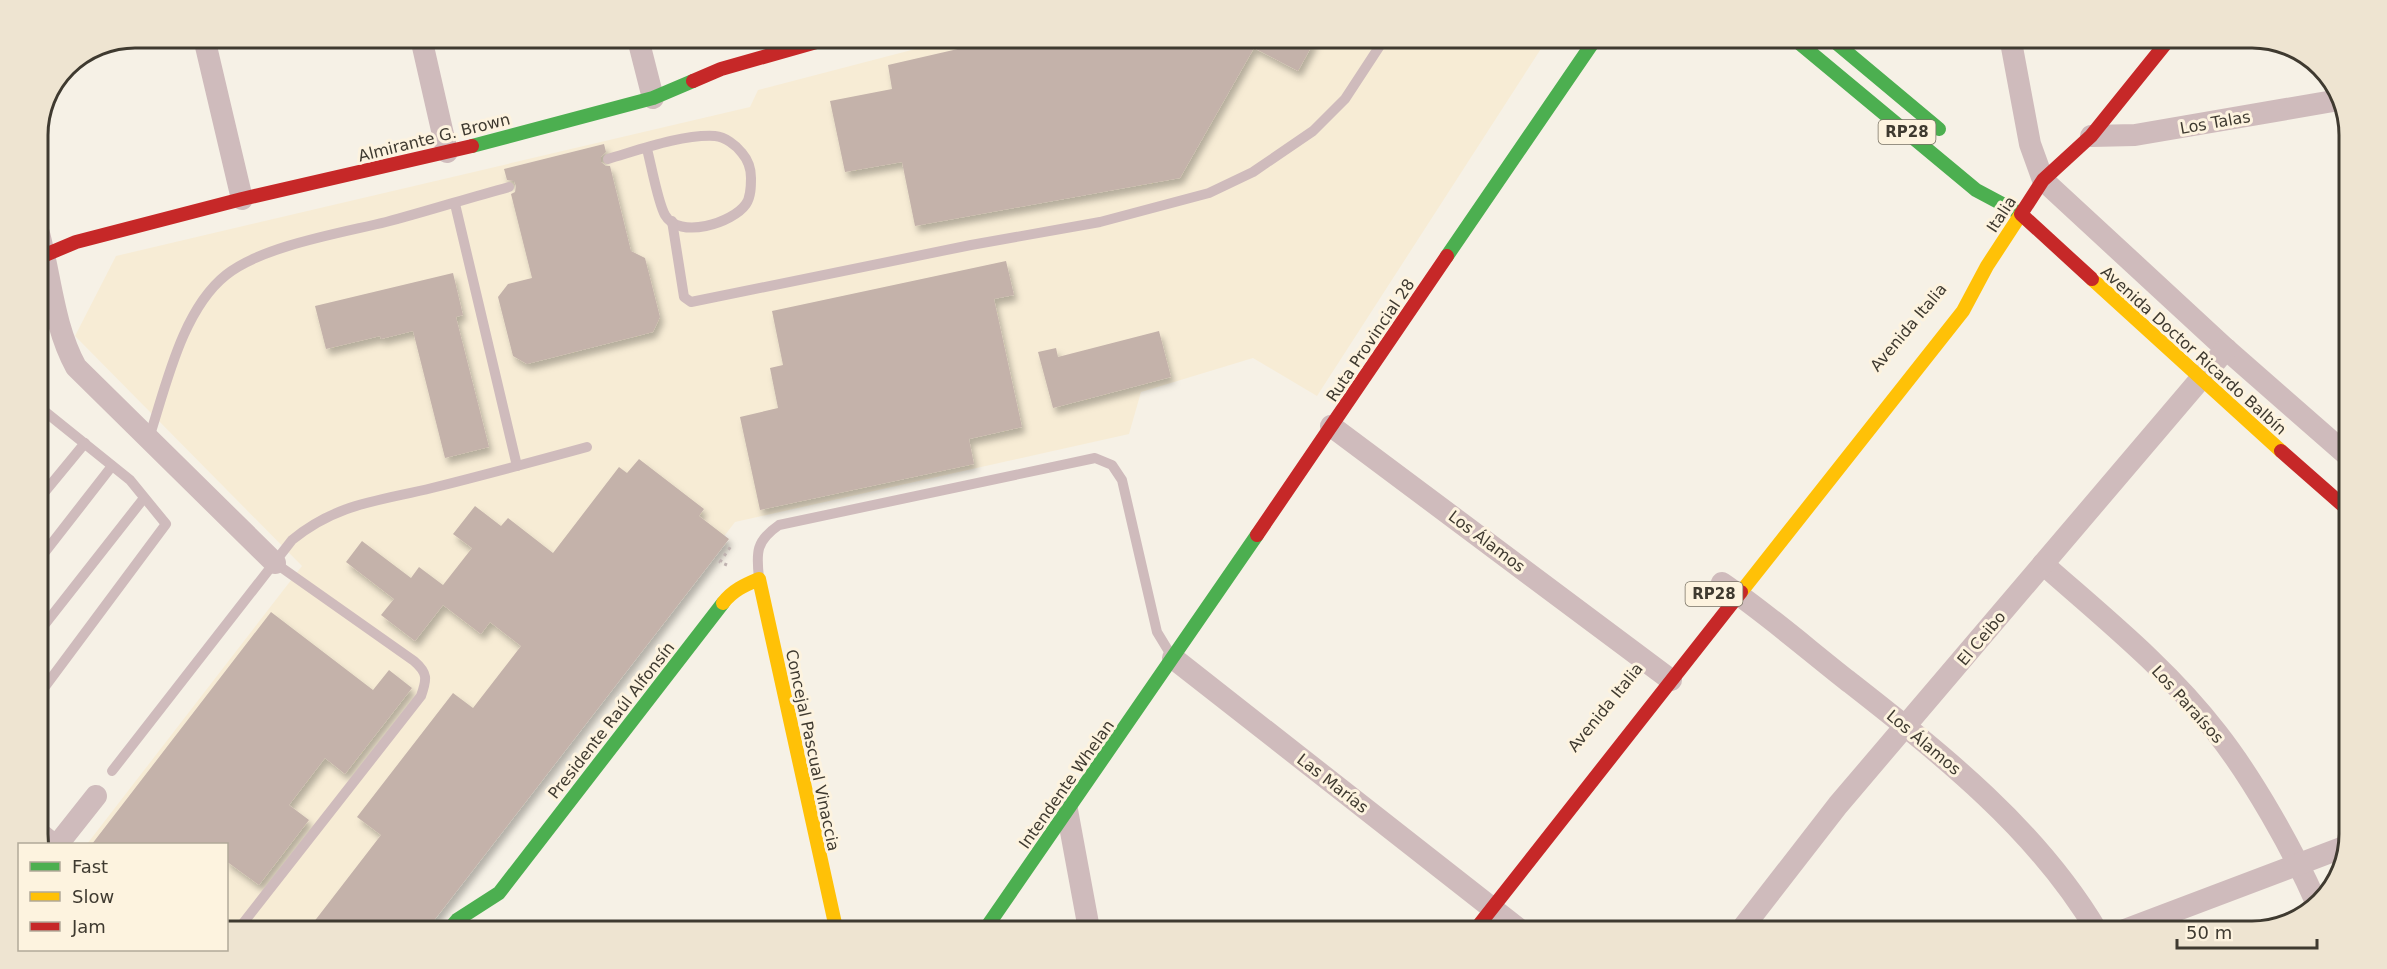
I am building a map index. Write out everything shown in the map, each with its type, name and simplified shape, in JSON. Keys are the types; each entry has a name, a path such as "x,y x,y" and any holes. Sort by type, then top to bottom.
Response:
{"main road":[{"name":"Almirante G. Brown","path":"48,253 76,242 447,152 653,98 721,69 795,48"},
{"name":"Ruta Provincial 28","path":"1173,658 1589,48"},
{"name":"RP28","path":"1805,48 1976,190 2021,214"},
{"name":"RP28","path":"1842,48 1953,141"},
{"path":"2043,180 2091,136 2161,48"},
{"name":"Italia","path":"1987,266 2043,180"},
{"path":"2002,189 2021,214"},
{"name":"Avenida Doctor Ricardo Balbín","path":"2021,214 2201,380 2339,502"},
{"name":"Avenida Italia","path":"1960,290 1987,266"},
{"name":"Avenida Italia","path":"1484,921 1494,910 1661,671 1726,586 1963,311 1987,266"},
{"name":"Presidente Raúl Alfonsín","path":"463,921 499,892 730,594 759,579"},
{"name":"Concejal Pascual Vinaccia","path":"759,579 834,921"},
{"name":"Intendente Whelan","path":"991,921 1173,658"},
{"name":"Presidente Raúl Alfonsín","path":"493,916 499,892"}],"street":[{"path":"206,48 242,200"},
{"path":"423,48 447,152"},
{"path":"640,48 653,98"},
{"path":"2012,48 2030,144 2043,180 2226,349 2339,448"},
{"name":"Los Talas","path":"2091,136 2135,135 2332,101"},
{"path":"48,284 65,347 76,367 275,563"},
{"name":"El Ceibo","path":"1748,921 1838,805 2226,349"},
{"name":"Los Álamos","path":"1331,426 1661,671"},
{"name":"Los Paraísos","path":"2043,564 2172,682 2217,732 2245,774 2313,895"},
{"name":"Los Álamos","path":"1726,586 1906,726 1968,779 2052,865 2091,921"},
{"name":"Las Marías","path":"1173,658 1494,910"},
{"path":"59,843 96,796"},
{"path":"1067,810 1088,921"},
{"path":"2148,921 2337,850"}],"lane":[{"path":"672,221 684,297 691,302 971,245 1100,222 1209,193 1254,172 1312,131 1345,99 1378,48"},
{"path":"608,159 694,136 718,136 737,146 747,159 751,170 752,189 746,204 720,222 692,228 678,225 665,216 647,149"},
{"path":"148,438 192,317 226,274 252,260 282,249 455,204 509,187"},
{"path":"455,204 517,466"},
{"path":"48,414 130,480 166,524 48,683"},
{"path":"48,488 85,443"},
{"path":"112,771 292,540 303,531 357,504 413,493 587,447"},
{"path":"759,579 757,556 764,535 779,525 1095,458 1112,465 1122,480 1157,633 1173,658"},
{"path":"48,548 112,465"},
{"path":"48,620 144,498"},
{"path":"245,921 421,696 426,681 423,668 275,563"}],"path":[{"path":"720,562 731,546"}],"shaded area":[{"path":"919,48 1541,48 1317,396 1253,358 1141,392 1129,434 735,522 428,921 228,921 228,843 88,843 302,566 75,336 116,256 750,107 758,90"}],"building":[{"path":"962,48 1254,48 1180,178 915,226 902,162 845,172 830,101 892,89 888,65"},
{"path":"1254,48 1311,48 1298,71"},
{"path":"604,144 606,152 601,157 601,162 610,166 631,251 645,258 660,317 653,332 527,364 513,356 498,297 508,284 532,278 511,194 515,192 516,186 514,181 507,180 504,169"},
{"path":"1006,261 1014,295 994,299 1022,427 969,439 974,464 760,510 740,417 778,408 770,368 783,365 772,311"},
{"path":"453,273 463,315 456,317 489,447 445,458 413,331 326,349 315,306"},
{"path":"1159,331 1171,377 1053,408 1038,352 1056,348 1058,357"},
{"path":"639,459 704,509 699,516 729,539 434,921 315,921 381,835 357,817 453,693 473,708 521,646 490,622 481,634 443,605 415,641 381,615 394,599 346,562 362,541 411,578 419,567 443,585 472,548 453,534 475,506 501,526 508,518 553,553 619,467 627,473"},
{"path":"271,612 373,690 389,670 412,688 345,774 325,758 289,805 309,820 259,885 228,862 228,843 93,843"}],"traffic: fast":[{"path":"1447,256 1589,48"},
{"path":"1805,48 1976,190 2021,214"},
{"path":"1842,48 1939,129"},
{"path":"472,146 653,98 693,81"},
{"path":"991,921 1257,535"},
{"path":"456,921 499,893 723,603"}],"traffic: slow":[{"path":"1741,592 1963,311 1987,266 2021,214"},
{"path":"2092,279 2281,451"},
{"path":"723,603 735,591 759,579 834,921"}],"traffic: jam":[{"path":"693,81 721,69 795,48"},
{"path":"2092,279 2021,214 2043,180 2091,136 2162,48"},
{"path":"48,254 76,242 242,199 472,146"},
{"path":"1257,535 1447,256"},
{"path":"2281,451 2339,502"},
{"path":"1482,921 1741,592"}]}
